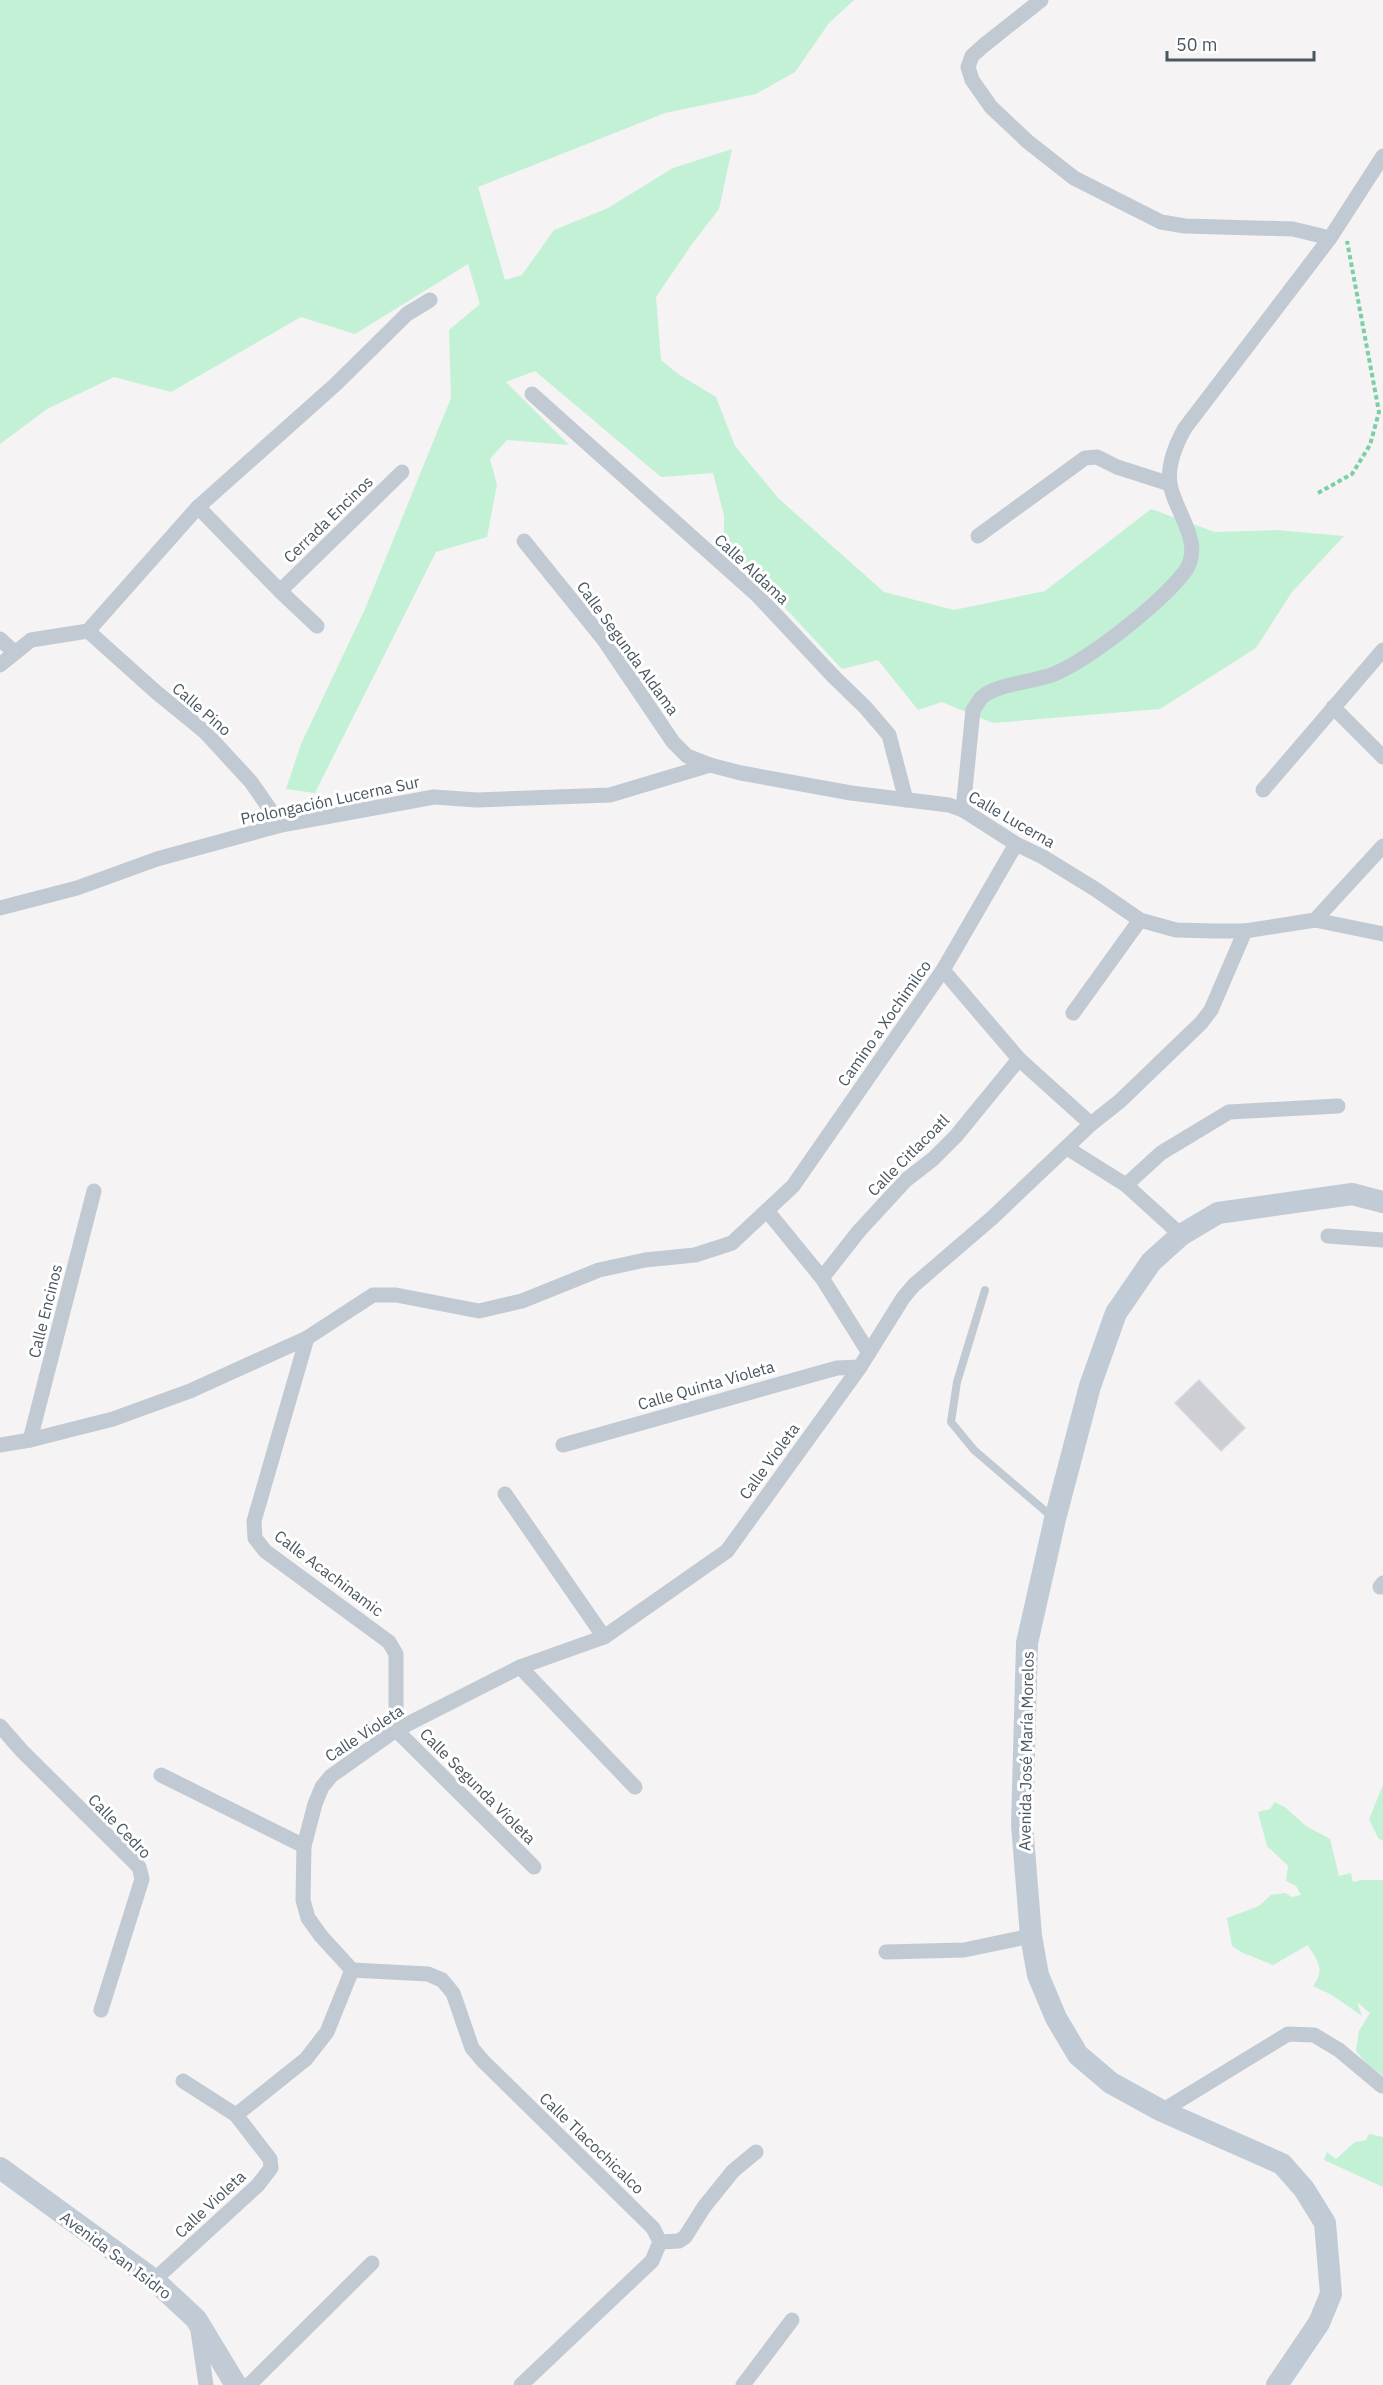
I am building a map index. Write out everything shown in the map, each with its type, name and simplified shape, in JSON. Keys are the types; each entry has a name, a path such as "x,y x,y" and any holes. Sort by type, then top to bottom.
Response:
{"main road":[{"name":"Avenida José María Morelos","path":"1277,2385 1319,2323 1331,2294 1325,2223 1304,2189 1282,2164 1162,2111 1111,2083 1078,2055 1056,2018 1038,1975 1030,1936 1022,1825 1027,1643 1055,1519 1090,1386 1116,1313 1151,1262 1180,1235 1218,1213 1352,1194 1383,1202"},
{"name":"Avenida San Isidro","path":"0,2168 154,2280 196,2319 236,2385"}],"street":[{"path":"1041,0 982,46 972,56 968,67 972,80 991,107 1027,141 1074,178 1161,222 1185,226 1293,229 1330,238"},
{"path":"963,810 973,710 981,698 995,690 1054,674 1090,653 1141,615 1185,573 1192,554 1189,530 1170,484 1175,446 1185,428 1330,238 1383,156"},
{"path":"0,665 31,640 88,631 198,507 336,384 407,314 430,300"},
{"name":"Calle Aldama","path":"532,394 758,596 834,678 865,707 889,735 906,800"},
{"path":"978,536 1085,458 1097,457 1118,467 1170,484"},
{"name":"Cerrada Encinos","path":"280,591 402,472"},
{"path":"198,507 317,626"},
{"name":"Calle Segunda Aldama","path":"525,541 604,639 674,742 687,756 710,765"},
{"name":"Calle Pino","path":"88,631 205,732 251,782 281,825"},
{"path":"0,639 15,653"},
{"path":"1263,790 1383,650"},
{"path":"1333,707 1383,757"},
{"name":"Calle Lucerna","path":"710,765 741,773 851,793 949,805 963,810 1016,844 1043,857 1140,920 1176,930 1245,931 1315,920"},
{"name":"Prolongación Lucerna Sur","path":"0,910 77,888 157,859 281,825 434,797 477,800 610,795 710,765"},
{"name":"Camino a Xochimilco","path":"0,1445 30,1440 113,1419 190,1391 307,1338 373,1295 396,1295 478,1311 522,1301 599,1270 645,1260 695,1256 732,1243 768,1212 793,1186 943,970 1016,844"},
{"path":"1315,920 1383,846"},
{"path":"1073,1013 1140,920"},
{"path":"1315,920 1383,934"},
{"name":"Calle Violeta","path":"352,1970 308,1918 303,1900 304,1846 322,1786 331,1776 396,1730 520,1667 604,1637 727,1551 860,1367 903,1298 914,1285 992,1218 1090,1124 1120,1101 1201,1023 1211,1010 1245,931"},
{"path":"943,970 1019,1059 1090,1124"},
{"name":"Calle Citlacoatl","path":"822,1278 859,1231 906,1180 933,1159 956,1136 1019,1059"},
{"path":"1126,1185 1161,1153 1229,1112 1338,1106"},
{"path":"1067,1148 1126,1185 1180,1235"},
{"name":"Calle Encinos","path":"30,1440 94,1191"},
{"path":"768,1212 822,1278 869,1353"},
{"path":"1328,1236 1383,1240"},
{"name":"Calle Acachinamic","path":"307,1338 254,1521 255,1538 265,1551 389,1642 396,1653 396,1730"},
{"name":"Calle Quinta Violeta","path":"562,1444 837,1368 860,1367"},
{"path":"505,1494 604,1637"},
{"path":"520,1667 635,1787"},
{"name":"Calle Cedro","path":"0,1726 22,1751 139,1867 142,1879 101,2010"},
{"name":"Calle Segunda Violeta","path":"396,1730 534,1866"},
{"path":"161,1775 304,1846"},
{"path":"886,1952 964,1950 1030,1936"},
{"path":"183,2081 236,2115 306,2059 327,2032 352,1970"},
{"name":"Calle Tlacochicalco","path":"352,1970 428,1974 442,1980 453,1993 471,2048 653,2228 660,2242"},
{"path":"1162,2111 1288,2034 1314,2035 1339,2050 1382,2086"},
{"name":"Calle Violeta","path":"154,2280 258,2185 271,2168 270,2159 236,2115"},
{"path":"522,2384 652,2260 660,2242 679,2241 685,2237 704,2207 733,2171 756,2152"},
{"path":"249,2385 372,2263"},
{"path":"196,2319 206,2385"},
{"path":"743,2385 792,2320"}],"lane":[{"path":"985,1290 957,1382 951,1422 974,1450 1055,1519"}],"path":[{"path":"1318,493 1352,474 1370,445 1379,412 1343,218"}],"green space":[{"path":"0,0 854,0 829,23 795,72 756,94 665,113 478,187 505,280 522,275 554,230 608,208 673,168 732,149 719,209 656,297 661,360 678,374 716,397 735,446 779,499 884,592 954,610 1045,591 1151,509 1215,532 1276,530 1344,536 1292,592 1256,648 1160,709 993,723 942,702 918,710 878,660 842,669 724,542 724,515 713,473 661,477 535,371 506,382 569,445 507,440 490,459 497,485 487,537 436,552 315,793 286,789 301,744 365,609 451,398 449,330 480,304 468,264 355,334 301,317 171,392 114,377 47,409 0,444"},
{"path":"1383,1785 1383,1841 1378,1838 1369,1819"},
{"path":"1275,1802 1286,1808 1306,1826 1330,1839 1339,1876 1351,1873 1353,1882 1383,1880 1383,2076 1366,2063 1356,2051 1359,2031 1370,2013 1357,2002 1362,2016 1332,1995 1313,1986 1320,1969 1308,1945 1273,1965 1232,1946 1227,1918 1259,1906 1271,1895 1285,1893 1292,1897 1301,1895 1296,1886 1286,1881 1288,1866 1267,1846 1258,1812 1270,1809"},
{"path":"1369,2134 1383,2137 1383,2187 1324,2160 1327,2152 1336,2159 1355,2142 1366,2140"}],"building":[{"path":"1199,1380 1245,1428 1221,1451 1175,1403"}]}
